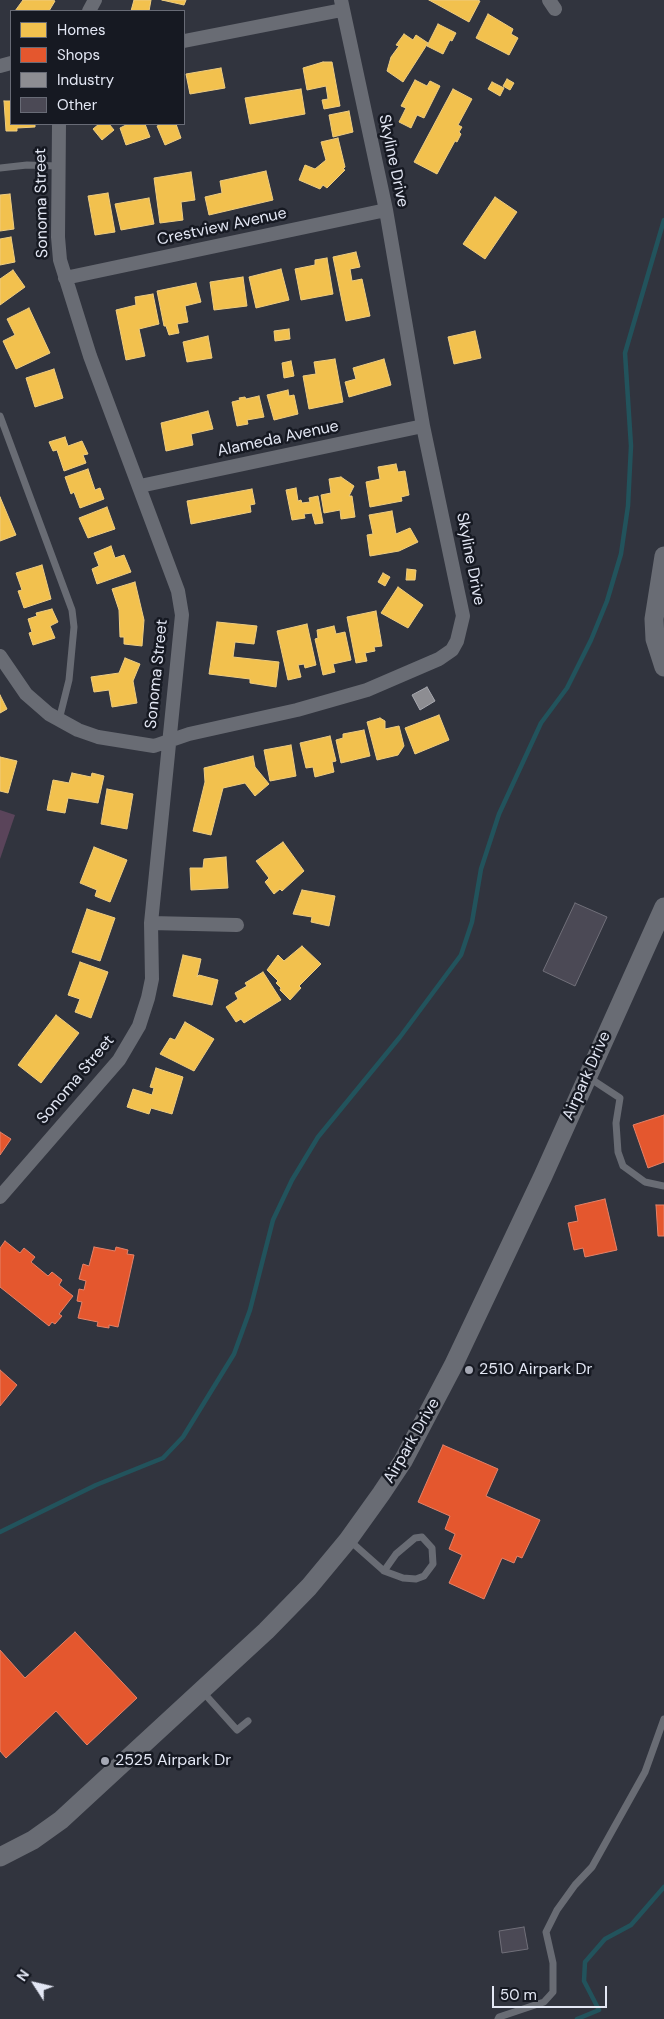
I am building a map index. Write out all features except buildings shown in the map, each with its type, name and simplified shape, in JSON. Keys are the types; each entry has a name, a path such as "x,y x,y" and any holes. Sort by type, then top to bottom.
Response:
{"street":[{"path":"185,41 341,5"},
{"name":"Skyline Drive","path":"0,656 26,694 59,720 78,730 108,739 154,746 189,734 297,710 367,690 439,659 452,650 460,634 463,616 424,426 386,210 341,5"},
{"name":"Sonoma Street","path":"0,1197 119,1060 139,1026 152,979 151,923 168,742 180,648 181,603 140,486 90,356 64,278 58,237 59,125"},
{"name":"Crestview Avenue","path":"64,278 386,210"},
{"name":"Alameda Avenue","path":"140,486 424,426"},
{"path":"664,556 654,619 655,639 664,667"},
{"name":"Airpark Drive","path":"0,1857 33,1840 61,1820 201,1691 303,1593 348,1540 404,1461 429,1415 543,1176 586,1076 664,907"},
{"path":"151,923 237,925"}],"lane":[{"path":"0,168 27,165 58,166"},
{"path":"0,416 72,610 74,627 69,680 59,720"},
{"path":"586,1076 620,1098 616,1123 618,1152 623,1166 645,1182 664,1186"},
{"path":"348,1540 384,1571 403,1578 424,1576 433,1564 432,1548 422,1537 415,1538 396,1554 384,1571"},
{"path":"201,1691 237,1730 248,1720"},
{"path":"498,2019 544,2002 553,1992 553,1964 546,1932 557,1910 575,1885 592,1867 644,1772 664,1719"}],"shaded area":[{"path":"0,810 15,815 0,859"}],"waterway":[{"path":"0,1532 96,1485 163,1458 183,1437 234,1354 250,1310 273,1220 292,1180 318,1137 400,1037 461,955 472,922 481,869 499,814 541,723 567,688 591,640 607,601 621,554 628,506 631,446 625,353 664,220"},
{"path":"577,2019 599,2010 584,1981 585,1962 605,1939 631,1925 664,1887"}],"place":[{"name":"2510 Airpark Dr","path":"469,1370"},
{"name":"2525 Airpark Dr","path":"105,1761"}]}
